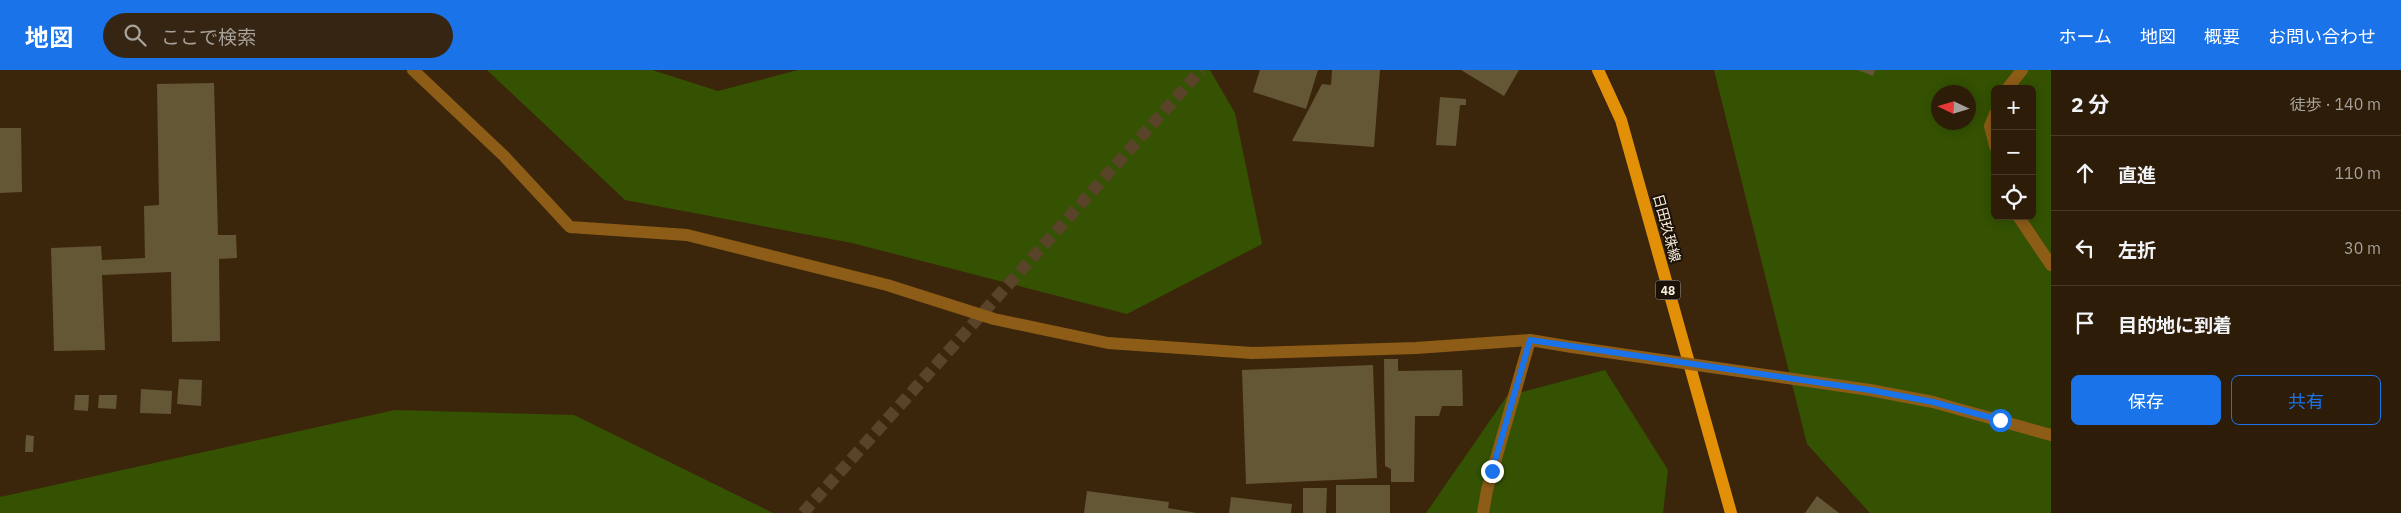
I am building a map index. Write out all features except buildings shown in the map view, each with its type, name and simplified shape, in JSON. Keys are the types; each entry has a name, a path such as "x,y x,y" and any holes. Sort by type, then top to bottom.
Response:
{"main road":[{"name":"日田玖珠線","path":"1598,70 1621,120 1731,513"}],"street":[{"path":"413,70 504,156 570,227 687,235 887,285 994,319 1108,343 1252,353 1416,348 1530,340 1870,390 1933,402 2051,435"},
{"path":"2010,85 2022,70"},
{"path":"2021,220 2051,265"},
{"path":"1483,513 1487,490 1530,340"}],"green space":[{"path":"487,70 652,70 718,91 798,70 1210,70 1235,113 1262,244 1127,314 852,243 625,200"},
{"path":"1714,70 2051,70 2051,513 1870,513 1807,444"},
{"path":"1605,370 1668,470 1663,513 1426,513 1507,396"},
{"path":"395,410 574,415 773,513 0,513 0,497"}],"tunnel":[{"path":"803,513 1201,70"}],"route":[{"path":"1492,471 1530,340 1870,390 1933,402 2000,420"}]}
